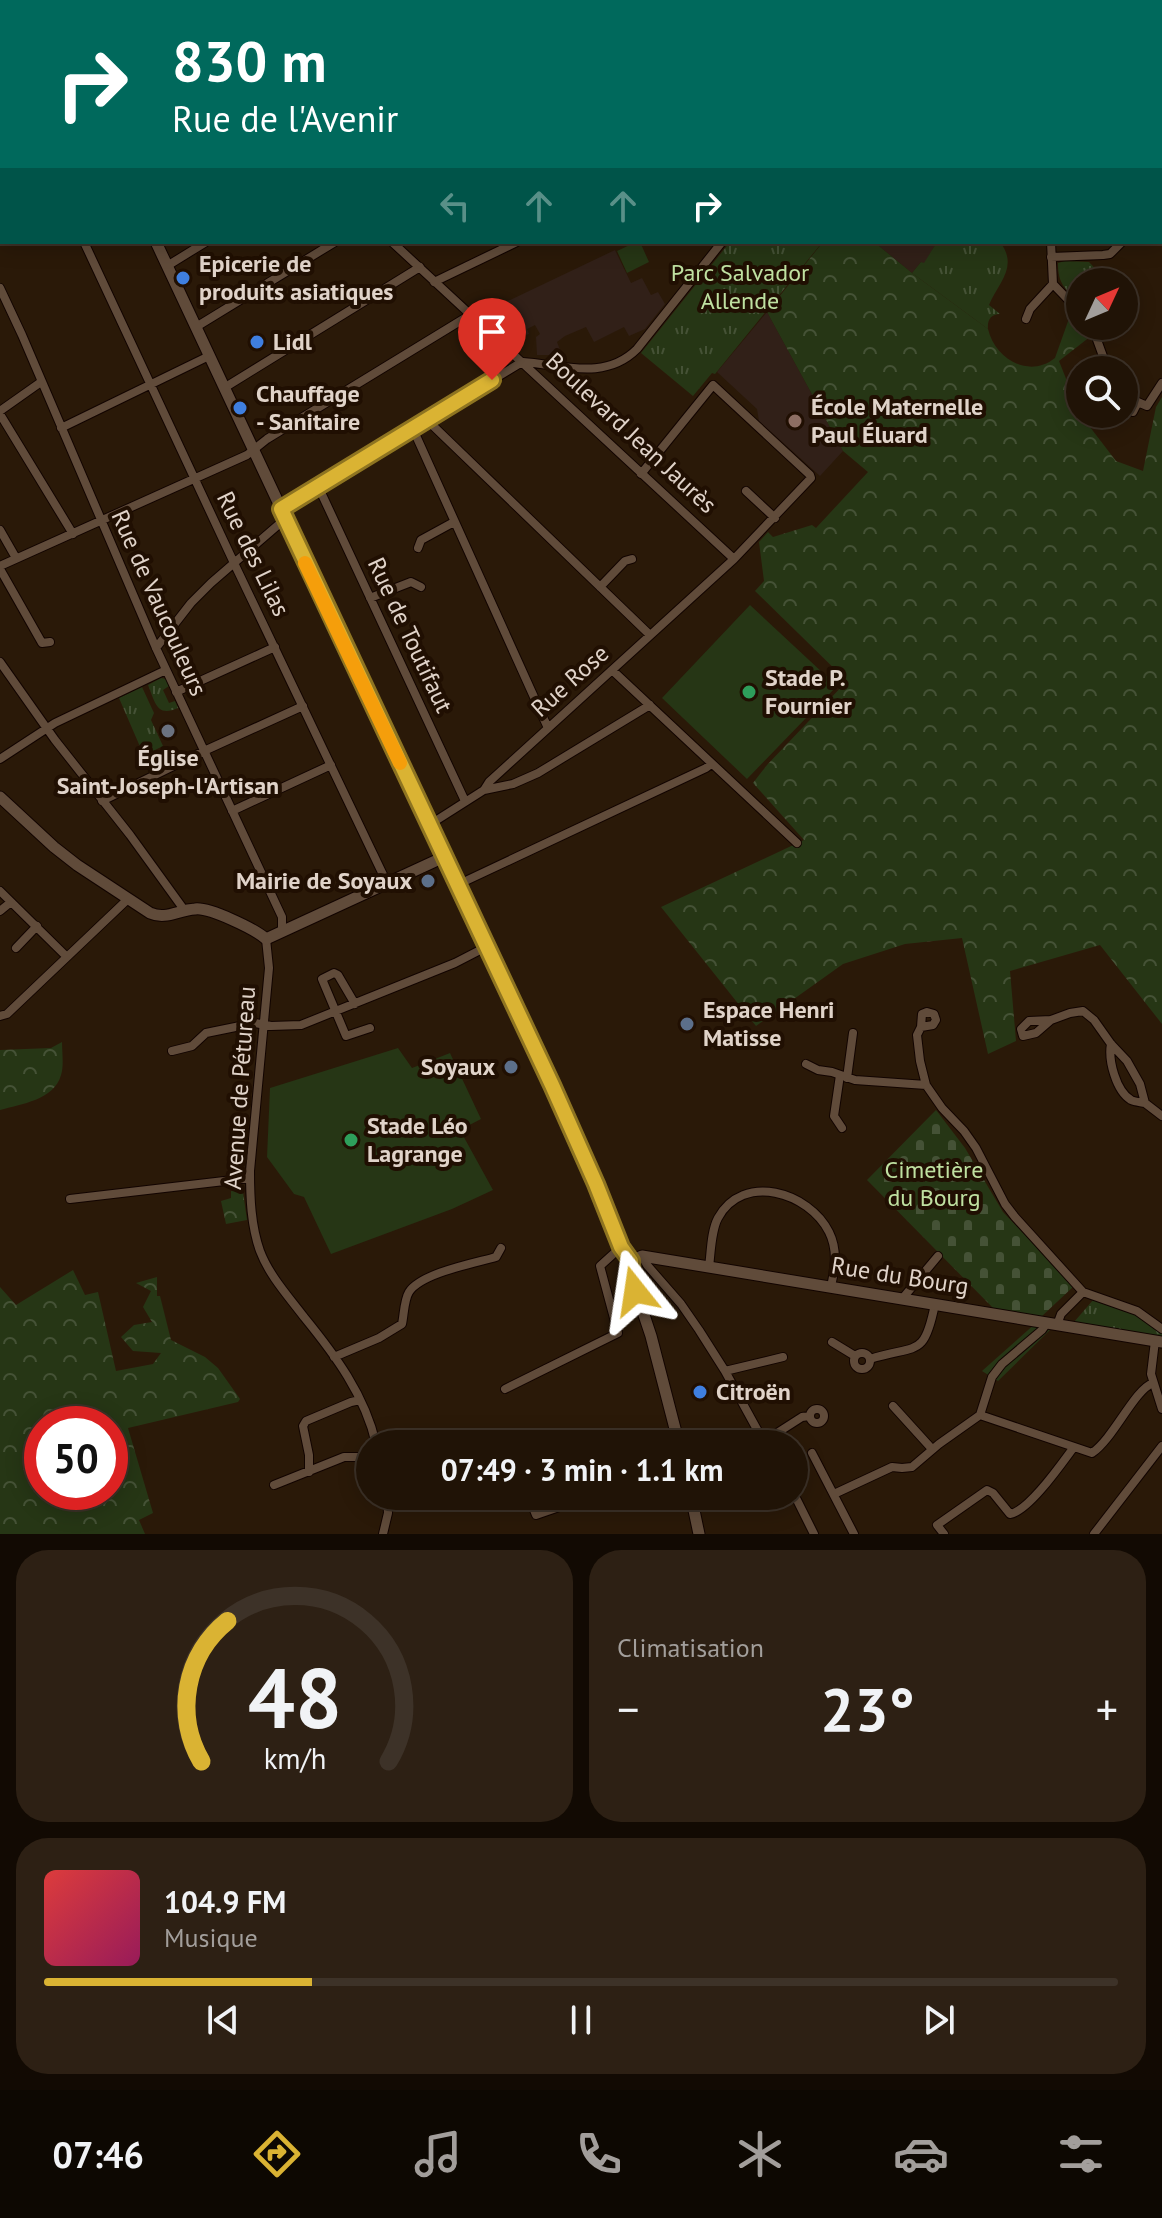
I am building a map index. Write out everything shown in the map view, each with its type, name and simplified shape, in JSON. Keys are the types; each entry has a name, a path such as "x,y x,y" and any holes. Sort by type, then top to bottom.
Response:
{"main road":[{"path":"157,244 552,1085 621,1247 637,1259 632,1279 651,1336 675,1430"},
{"path":"0,797 54,847 150,913 160,917 204,909 257,931 266,939 444,857"},
{"name":"Rue du Bourg","path":"637,1259 709,1267 1158,1342"},
{"path":"694,1510 699,1534"}],"street":[{"name":"Rue des Lilas","path":"85,244 387,883"},
{"path":"167,266 203,244"},
{"path":"196,327 332,244"},
{"name":"Boulevard Jean Jaurès","path":"394,244 734,559"},
{"path":"434,282 513,244"},
{"path":"156,648 191,603 283,514 318,486 522,362 587,370 603,368 626,359 718,244"},
{"path":"1051,244 1053,284 1066,297"},
{"path":"1051,257 1110,254 1120,244"},
{"path":"224,388 420,267"},
{"path":"1026,319 1030,309 1053,284"},
{"name":"Rue de Vaucouleurs","path":"0,288 156,648 282,917 282,932"},
{"path":"50,642 42,643 0,567 247,455 267,439 470,315"},
{"path":"61,428 209,356"},
{"path":"41,382 0,412 73,534"},
{"path":"1138,402 1147,406 1162,383"},
{"name":"Rue Rose","path":"429,825 484,790 489,782 734,559 811,478 713,385 641,474"},
{"path":"427,420 650,635"},
{"path":"413,429 548,728"},
{"name":"Rue de Toutifaut","path":"318,486 465,801"},
{"path":"746,491 775,518"},
{"path":"418,548 421,540 454,522"},
{"path":"0,530 16,558"},
{"path":"600,587 625,561 632,559"},
{"path":"370,598 411,582 421,587"},
{"path":"176,692 275,647"},
{"path":"0,662 185,911"},
{"path":"0,759 47,728 166,670"},
{"path":"612,670 797,843"},
{"path":"484,790 513,784 538,773 650,705"},
{"path":"102,801 303,706"},
{"path":"457,885 711,764"},
{"path":"232,811 331,765"},
{"path":"0,891 67,957"},
{"path":"0,1016 7,1014 128,899"},
{"path":"0,911 11,902"},
{"path":"16,948 37,926"},
{"name":"Avenue de Pétureau","path":"266,939 269,968 250,1178 253,1217 261,1253 283,1291 348,1375 372,1430"},
{"path":"172,1051 192,1046 206,1033 255,1023 288,1027 301,1025 455,963 486,947"},
{"path":"355,1004 338,975 334,973 322,979 346,1036 370,1028"},
{"path":"1051,1020 1083,1011 1094,1020 1127,1061 1140,1084 1145,1103"},
{"path":"921,1027 917,1035 926,1085 976,1148 1005,1204 1083,1292 1137,1311 1162,1329"},
{"path":"842,1128 834,1116 853,1033"},
{"path":"1111,1044 1109,1056 1118,1084 1131,1100 1145,1103 1162,1116"},
{"path":"806,1064 818,1070 868,1081 926,1085"},
{"path":"70,1199 250,1178"},
{"path":"709,1267 717,1221 727,1206 753,1193 781,1192 812,1210 830,1234 835,1251 831,1287"},
{"path":"505,1389 618,1333 600,1266 621,1247"},
{"path":"334,1357 379,1338 402,1324 409,1293 421,1282 461,1264 496,1257 501,1248"},
{"path":"902,1299 938,1256"},
{"path":"637,1259 647,1265 681,1304 725,1371 757,1430"},
{"path":"834,1494 892,1467 912,1467 980,1415 992,1377 1002,1364 1052,1324 1083,1292"},
{"path":"870,1359 921,1344 930,1329 935,1304"},
{"path":"832,1342 855,1356"},
{"path":"1158,1342 1151,1366 1162,1409"},
{"path":"855,1356 865,1353 870,1359"},
{"path":"855,1356 854,1364 860,1369 868,1367 870,1359"},
{"path":"725,1371 783,1357"},
{"path":"980,1415 1089,1453 1095,1452 1143,1389 1153,1383"},
{"path":"309,1472 303,1426 306,1421 360,1400"},
{"path":"893,1406 932,1449"},
{"path":"783,1430 802,1417 809,1416"},
{"path":"1094,1534 1162,1446"},
{"path":"944,1534 937,1525 987,1490 1010,1514 1017,1512 1045,1485 1074,1447"},
{"path":"812,1453 854,1534"},
{"path":"274,1485 344,1457 356,1457"},
{"path":"383,1534 388,1510"},
{"path":"534,1510 536,1515 550,1510"},
{"path":"802,1510 814,1534"}],"shaded area":[{"path":"876,244 936,244 924,264 921,262 912,273"},
{"path":"615,250 631,283 642,278 651,295 658,292 665,304 645,329 629,336 624,327 594,342 586,327 557,342 562,355 537,355 536,337 540,334 535,325 527,329 529,334 526,335 523,330 512,335 485,312"},
{"path":"767,312 843,451 820,476 759,421 757,409 717,372"}],"green space":[{"path":"632,244 641,244 649,262 627,273 617,251"},
{"name":"Parc Salvador Allende","path":"728,244 820,245 715,374 712,373 693,396 641,353"},
{"path":"821,244 876,244 988,329 998,349 1014,363 1035,367 1055,358 1066,327 1066,340 1086,340 1059,361 1066,379 1066,428 1091,428 1116,461 1143,471 1156,407 1162,397 1162,1024 1100,945 1010,971 1016,1041 988,1054 962,938 905,944 843,964 756,1026 661,907 804,840 753,783 847,681 755,591 764,581 759,542 768,532 773,537 812,525 816,528 868,472 843,451 767,312"},
{"path":"936,244 1001,244 1008,259 1007,267 989,305 1000,314 990,318 988,329 912,273 921,262 924,263"},
{"path":"1089,262 1095,268 1066,268 1066,290 1058,263"},
{"name":"Stade P. Fournier","path":"750,605 837,686 747,779 662,698"},
{"path":"161,678 166,679 169,686 163,690 169,703 175,701 178,708 171,711 157,706 148,685"},
{"path":"142,687 154,713 151,720 163,746 153,751 160,768 151,772 119,698"},
{"path":"62,1042 62,1071 51,1090 36,1100 0,1110 0,1050 51,1048"},
{"path":"398,1048 412,1068 450,1053 481,1119 460,1130 493,1190 452,1209 331,1254 304,1197 294,1194 267,1157 270,1088"},
{"name":"Cimetière du Bourg","path":"936,1110 965,1148 1003,1212 1074,1286 1041,1317 995,1310 867,1180"},
{"path":"231,1191 243,1192 247,1220 226,1224 221,1201 231,1198"},
{"path":"73,1270 85,1295 98,1292 116,1371 153,1364 161,1353 133,1351 121,1337 134,1325 152,1322 143,1307 151,1291 136,1283 157,1277 157,1296 160,1296 171,1340 205,1357 218,1368 240,1399 238,1402 128,1428 153,1513 139,1520 145,1534 0,1534 0,1287 16,1305"},
{"path":"1094,1299 1143,1318 1162,1332 1162,1338 1074,1322"},
{"path":"1036,1323 1051,1329 998,1381 982,1371"}],"slow traffic":[{"path":"305,563 400,763"}],"place":[{"name":"Epicerie de produits asiatiques","path":"183,278"},
{"name":"Lidl","path":"257,342"},
{"name":"Chauffage - Sanitaire","path":"240,408"},
{"name":"École Maternelle Paul Éluard","path":"795,421"},
{"name":"Stade P. Fournier","path":"749,692"},
{"name":"Église Saint-Joseph-l'Artisan","path":"168,731"},
{"name":"Mairie de Soyaux","path":"428,881"},
{"name":"Espace Henri Matisse","path":"687,1024"},
{"name":"Soyaux","path":"511,1067"},
{"name":"Stade Léo Lagrange","path":"351,1140"},
{"name":"Citroën","path":"700,1392"}],"route":[{"path":"492,380 281,509 552,1085 621,1247 631,1261 635,1291"}]}
